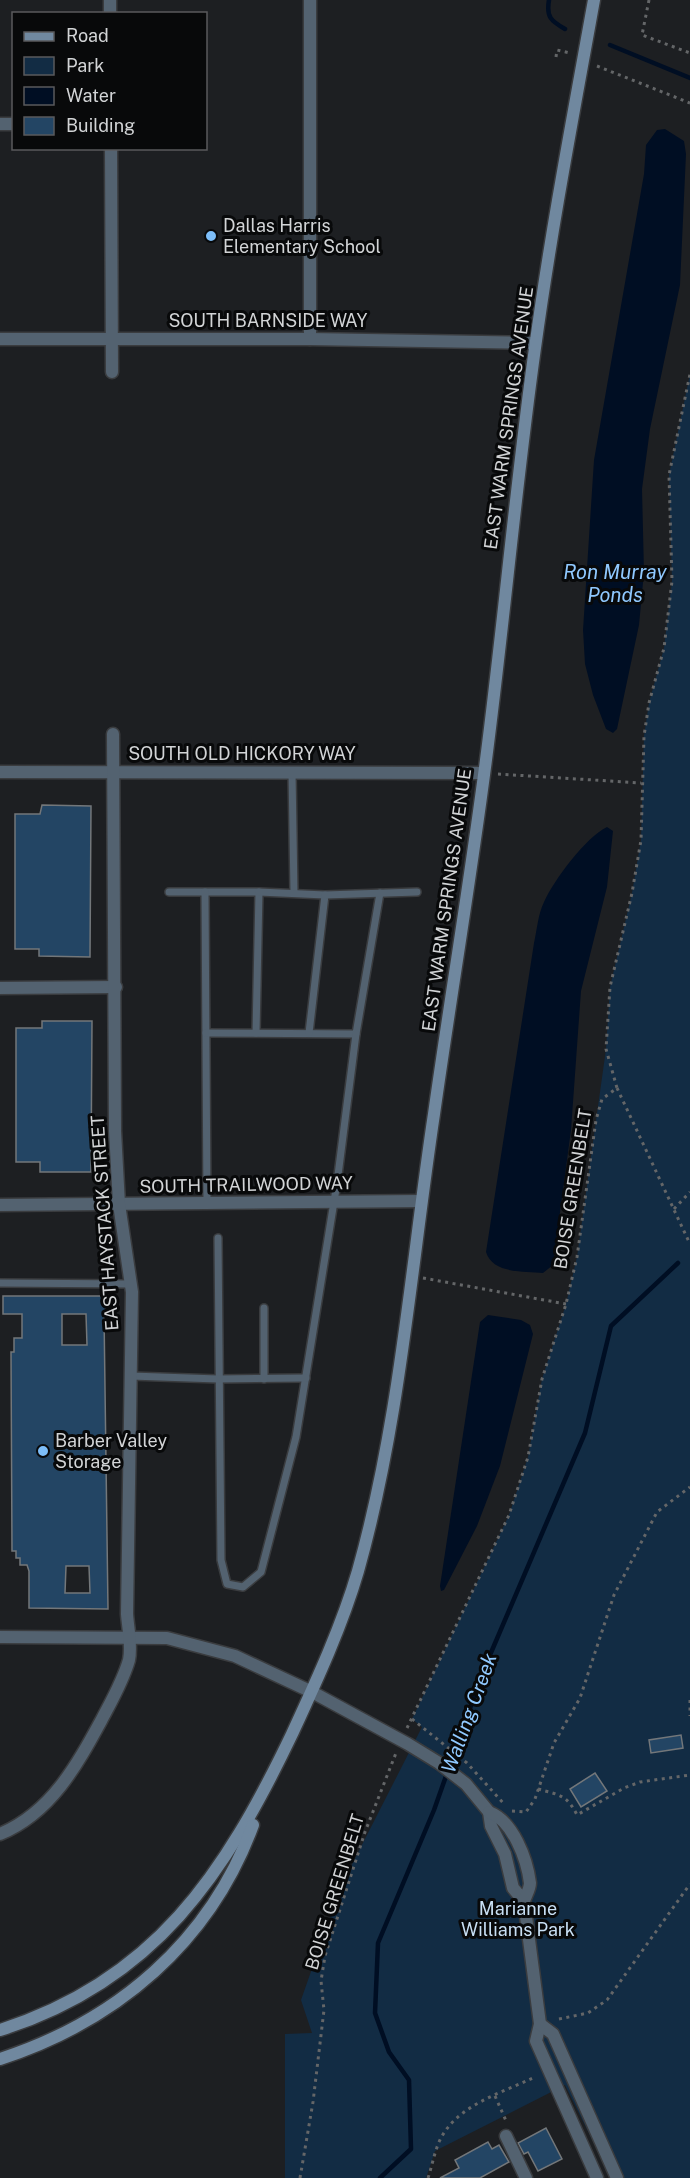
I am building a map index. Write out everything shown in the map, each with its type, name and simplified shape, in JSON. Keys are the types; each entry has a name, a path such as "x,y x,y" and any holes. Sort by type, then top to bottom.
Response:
{"street":[{"path":"310,0 310,339"},
{"name":"EAST WARM SPRINGS AVENUE","path":"0,2059 58,2037 130,1992 159,1970 206,1916 250,1831 267,1787 312,1692 357,1574 387,1447 484,773 536,343 594,0"},
{"path":"111,150 112,372"},
{"name":"SOUTH BARNSIDE WAY","path":"0,339 310,339 536,343"},
{"name":"EAST HAYSTACK STREET","path":"0,1834 29,1818 67,1779 118,1688 129,1658 127,1614 131,1376 130,1284 119,1204 115,1131 115,772 113,734"},
{"name":"SOUTH OLD HICKORY WAY","path":"0,772 484,773"},
{"path":"0,988 116,987"},
{"name":"SOUTH TRAILWOOD WAY","path":"0,1205 421,1201"},
{"path":"0,1637 166,1638 194,1643 235,1656 312,1692 408,1744 466,1784 489,1812 491,1826 505,1854 513,1888 524,1901 540,2024 536,2041 597,2178"},
{"name":"EAST WARM SPRINGS AVENUE","path":"0,2030 43,2016 73,2001 126,1968 148,1948 195,1897 242,1831 267,1787"},
{"path":"540,2024 553,2034 617,2178"},
{"path":"506,2136 526,2178"}],"lane":[{"path":"292,772 294,892"},
{"path":"169,892 294,892 325,895 417,892"},
{"path":"205,892 207,1203"},
{"path":"256,1033 259,892"},
{"path":"218,1238 220,1560 222,1574 227,1584 243,1587 261,1572 296,1437 334,1202 356,1034 380,893"},
{"path":"309,1034 325,895"},
{"path":"206,1033 356,1034"},
{"path":"0,1283 130,1284"},
{"path":"264,1308 264,1379"},
{"path":"131,1376 218,1379 306,1378"}],"path":[{"path":"650,0 642,35 690,53"},
{"path":"556,57 557,50 570,54"},
{"path":"597,66 690,102"},
{"path":"690,374 669,475 672,581 663,648 649,703 641,783 641,840 632,893 610,987 606,1049 617,1088 690,1244"},
{"path":"484,773 641,783"},
{"name":"BOISE GREENBELT","path":"423,1728 411,1720 509,1515 528,1457 542,1379 566,1304 577,1257 596,1120 602,1099 617,1088"},
{"path":"674,1209 690,1192"},
{"path":"411,1275 566,1304"},
{"path":"506,1806 514,1812 526,1812 535,1800 554,1743 580,1698 614,1595 657,1512 690,1487"},
{"path":"690,1700 690,1716"},
{"name":"BOISE GREENBELT","path":"300,2178 315,2091 324,2010 321,1981 325,1956 365,1832 393,1760"},
{"path":"538,1789 562,1795 571,1802 578,1815 624,1788 640,1782 690,1775"},
{"path":"559,2019 588,2013 608,2000 690,1884"},
{"path":"428,2178 439,2143 452,2121 464,2112 533,2078"},
{"path":"495,2096 509,2127 506,2136"}],"green space":[{"name":"Marianne Williams Park","path":"690,374 690,2178 611,2178 565,2085 435,2151 426,2178 285,2178 285,2034 312,2033 301,2000 341,1886 422,1727 412,1719 509,1515 528,1457 542,1379 566,1304 577,1257 606,1049 610,987 632,893 641,840 644,736 649,703 664,648 672,581 669,475"}],"water":[{"name":"Ron Murray Ponds","path":"665,129 684,141 686,154 680,285 650,429 642,489 644,572 639,625 617,729 613,733 606,729 593,695 585,664 583,630 594,460 644,174 646,145 657,130"},
{"path":"607,827 613,831 607,887 581,991 571,1130 553,1265 543,1273 510,1270 495,1264 486,1252 539,917 549,893 563,871 580,849"},
{"path":"488,1315 521,1320 530,1325 533,1334 500,1466 477,1526 444,1590 441,1591 480,1322"}],"building":[{"path":"42,805 91,806 90,957 39,956 39,949 15,949 15,814 40,814"},
{"path":"42,1021 92,1021 91,1172 40,1172 40,1162 16,1162 16,1028 42,1028"},
{"path":"3,1296 106,1296 106,1314 104,1314 108,1609 29,1608 29,1571 27,1565 20,1565 20,1558 16,1558 16,1551 12,1551 11,1352 14,1352 14,1338 22,1338 22,1314 3,1314","holes":["62,1314 86,1314 87,1345 62,1345","66,1566 89,1566 90,1593 65,1593"]},
{"path":"681,1735 683,1748 651,1753 649,1740"},
{"path":"595,1773 607,1791 581,1807 570,1789"},
{"path":"546,2128 562,2159 538,2171 528,2152 524,2154 518,2143"},
{"path":"488,2142 492,2149 499,2145 509,2162 480,2178 440,2178 459,2168 455,2160"}],"waterway":[{"path":"549,0 549,15 565,29"},
{"path":"610,45 690,78"},
{"name":"Walling Creek","path":"380,2178 411,2149 409,2080 389,2052 375,2013 378,1943 434,1810 484,1669 585,1433 611,1326 678,1263"}],"place":[{"name":"Dallas Harris Elementary School","path":"211,236"},
{"name":"Barber Valley Storage","path":"43,1451"}]}
